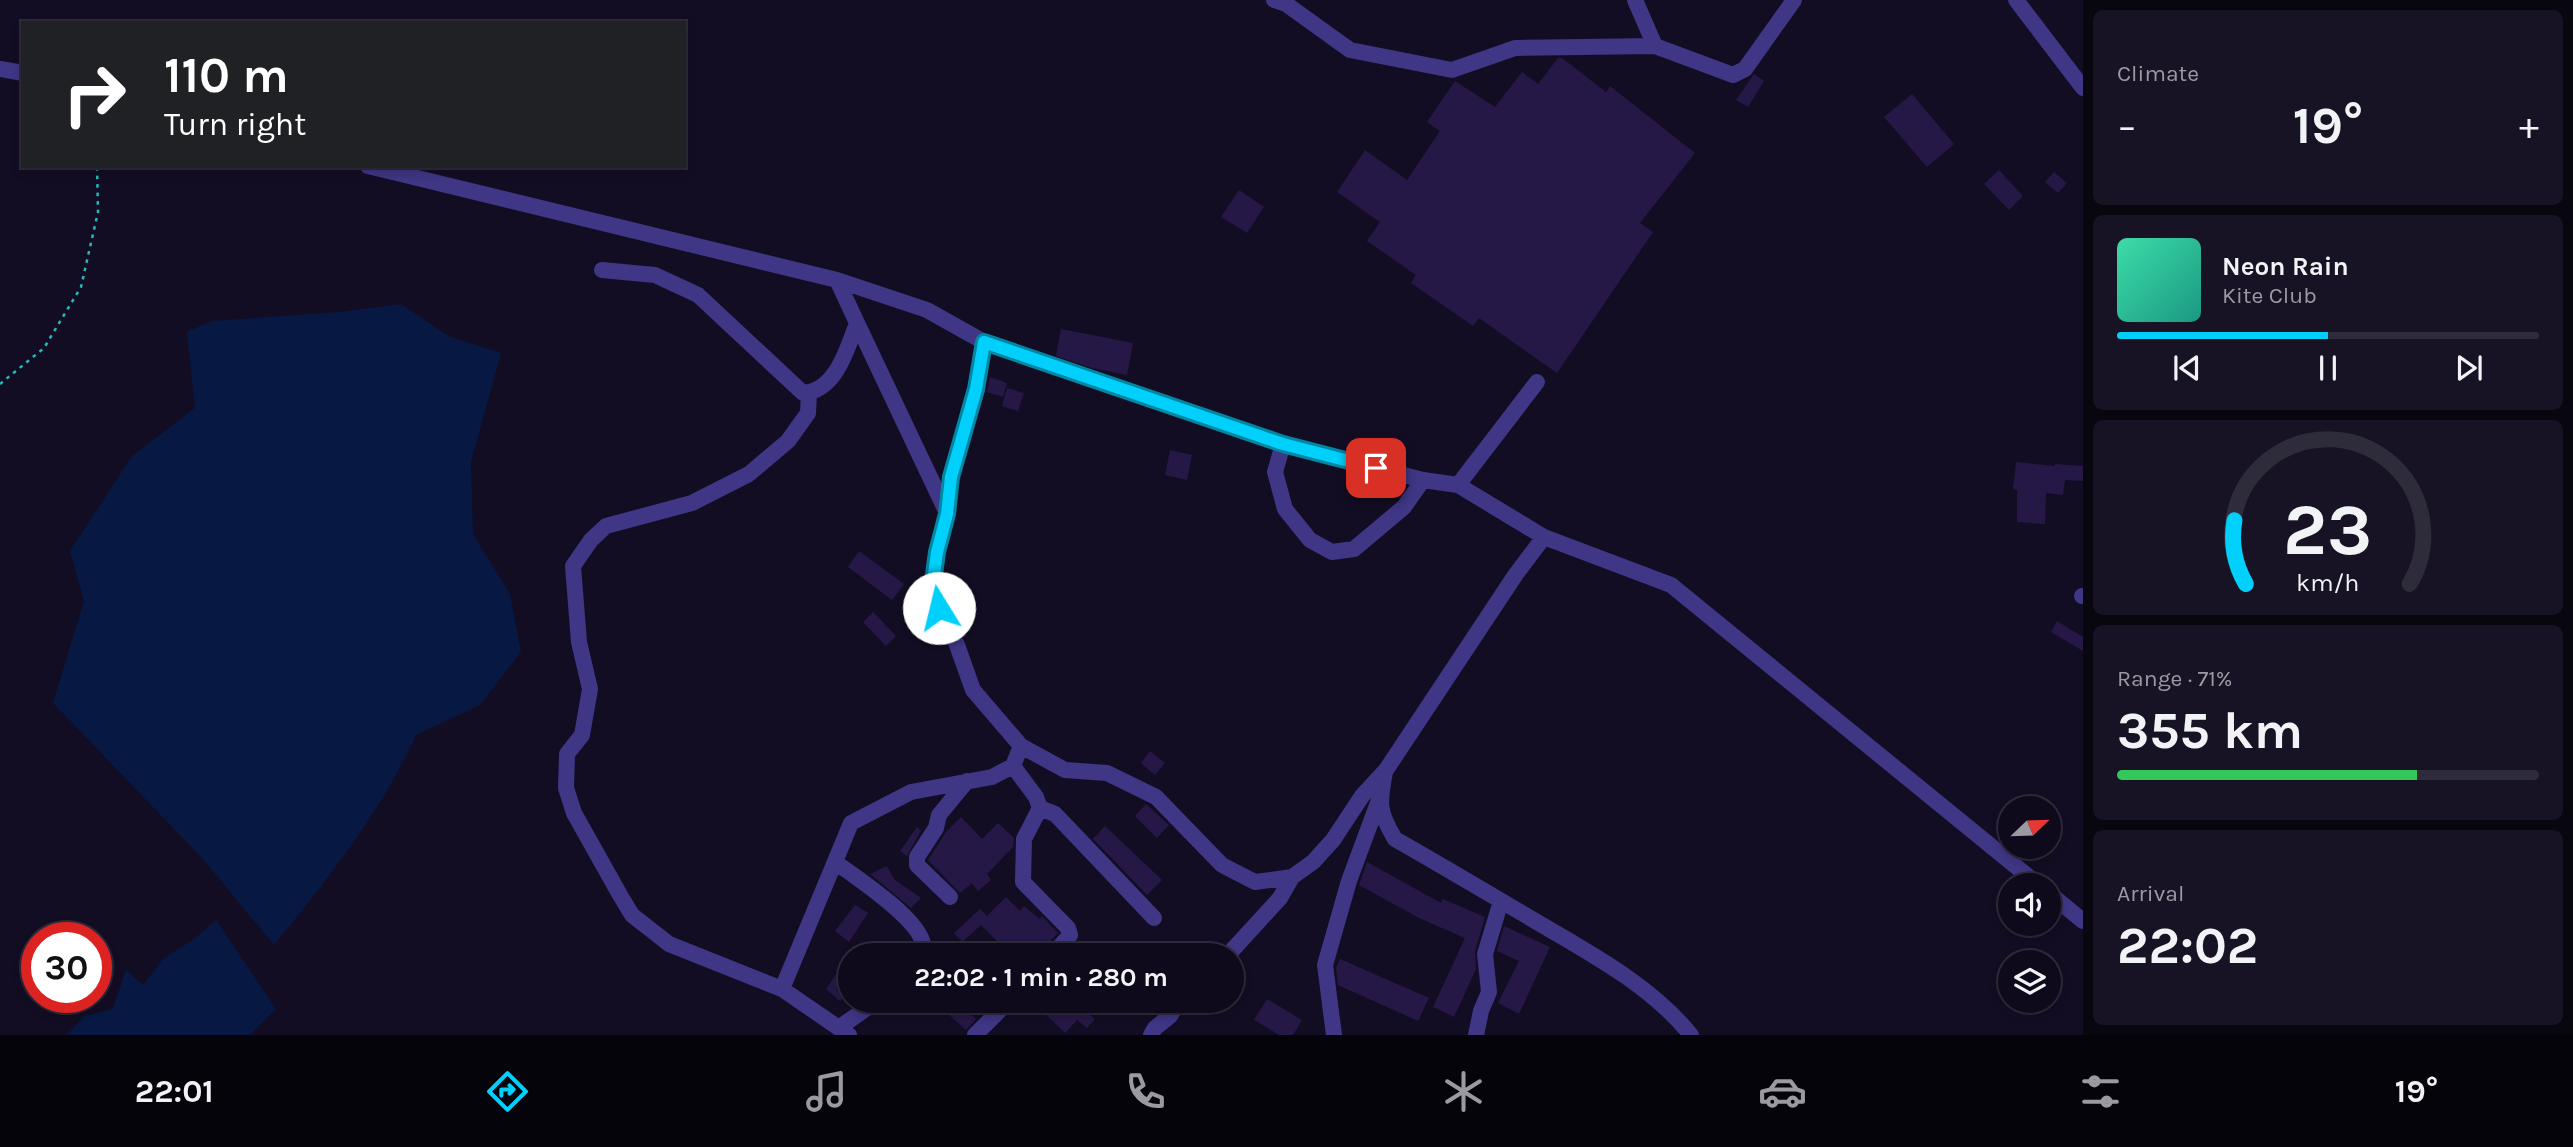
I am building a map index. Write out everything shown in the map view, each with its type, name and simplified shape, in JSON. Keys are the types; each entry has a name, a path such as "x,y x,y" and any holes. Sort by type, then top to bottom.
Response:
{"street":[{"path":"1274,0 1286,4 1350,50 1452,70 1516,48 1655,46 1733,75 1745,69 1794,0"},
{"path":"1635,0 1655,46"},
{"path":"2016,0 2083,88"},
{"path":"0,69 21,74"},
{"path":"376,168 837,280 927,310 984,342 1283,444 1423,480 1458,485 1544,537 1671,585 2024,873"},
{"path":"602,270 655,275 698,295 803,393 809,393 824,384 840,366 857,323"},
{"path":"837,280 947,514"},
{"path":"984,342 976,389 951,477 947,514 937,552 933,582 939,608 957,645 972,690 1021,746 1065,770 1107,773 1156,797 1222,865 1255,882 1292,877"},
{"path":"1458,485 1537,382"},
{"path":"809,393 808,414 788,441 748,474 692,503 606,526 591,540 573,566 579,642 590,689 582,734 567,754 566,788 574,813 632,915 669,944 782,989 845,1031 864,1013"},
{"path":"1283,444 1275,472 1285,509 1310,540 1332,552 1354,549 1404,507 1423,480"},
{"path":"1239,943 1280,898 1292,877 1313,862 1334,840 1362,796 1386,770 1508,585 1544,537"},
{"path":"782,989 851,823 911,792 992,777 1013,766 1021,746"},
{"path":"1013,766 1036,797 1040,808 1024,839 1023,883 1068,928 1070,935 1063,943"},
{"path":"1334,1035 1325,965 1349,881 1379,800 1386,770"},
{"path":"950,897 917,865 917,857 936,828 939,815 967,781"},
{"path":"1379,800 1385,822 1395,839 1598,958 1644,990 1682,1023 1691,1035"},
{"path":"1040,808 1055,814 1154,918"},
{"path":"835,862 892,904 923,937 923,943"},
{"path":"1476,1035 1481,1011 1489,992 1485,954 1501,901"},
{"path":"2061,903 2083,921"},
{"path":"975,1035 997,1013"},
{"path":"1151,1035 1172,1013"}],"path":[{"path":"0,384 44,348 81,287 98,212 97,168"}],"water":[{"path":"401,304 450,337 501,353 471,462 473,534 510,594 521,652 480,705 416,735 403,763 370,817 333,870 274,945 202,858 53,703 84,601 70,551 132,456 195,408 187,332 212,321 339,312"},
{"path":"216,920 276,1009 250,1035 67,1035 84,1016 112,1013 126,970 143,985 163,959 194,939"}],"building":[{"path":"1558,58 1562,58 1606,92 1610,86 1695,153 1640,223 1653,232 1557,373 1479,318 1473,326 1411,283 1416,275 1367,241 1380,222 1337,192 1365,150 1407,180 1440,131 1427,122 1455,81 1495,107 1522,72 1538,84"},
{"path":"1754,74 1764,81 1748,107 1736,100"},
{"path":"1912,94 1954,144 1927,167 1884,117"},
{"path":"1999,170 2023,196 2009,210 1984,184"},
{"path":"2054,172 2067,183 2058,193 2045,182"},
{"path":"1239,190 1264,207 1247,233 1221,217"},
{"path":"1061,329 1133,343 1127,375 1092,368 1056,356"},
{"path":"990,377 1007,383 1003,397 987,392"},
{"path":"1007,388 1024,393 1018,411 1002,406"},
{"path":"1170,450 1192,455 1187,480 1165,475"},
{"path":"2016,462 2083,466 2083,481 2065,480 2063,495 2046,493 2045,524 2017,522 2017,490 2013,489"},
{"path":"859,551 904,584 892,600 848,567"},
{"path":"873,612 896,636 886,646 863,622"},
{"path":"2057,621 2083,637 2083,651 2051,632"},
{"path":"1150,751 1165,763 1155,775 1141,763"},
{"path":"1146,804 1169,825 1157,838 1135,816"},
{"path":"961,817 982,839 998,823 1014,838 1013,847 987,874 991,880 978,891 972,883 960,893 928,860 946,832"},
{"path":"1105,826 1162,880 1147,895 1093,839"},
{"path":"917,827 921,831 907,856 900,851"},
{"path":"1367,862 1441,903 1443,899 1485,917 1475,951 1476,969 1454,1017 1433,1007 1465,938 1419,918 1359,885"},
{"path":"887,866 894,879 921,898 911,908 870,874"},
{"path":"1006,897 1020,911 1024,906 1040,919 1042,916 1058,933 1049,943 999,943 981,925 962,942 954,933 980,909 987,916"},
{"path":"855,905 868,913 849,942 835,931"},
{"path":"1504,926 1550,947 1519,1014 1498,1003 1519,961 1497,951"},
{"path":"1340,959 1429,998 1418,1021 1338,985 1336,968"},
{"path":"838,971 838,999 826,989"},
{"path":"1267,999 1302,1020 1293,1035 1279,1035 1254,1020"},
{"path":"969,1013 976,1019 966,1030 948,1014"},
{"path":"1044,1013 1088,1013 1095,1019 1087,1028 1077,1020 1065,1033"}],"route":[{"path":"939,608 933,582 937,552 947,514 951,477 976,389 984,342 1283,444 1376,468"}]}
